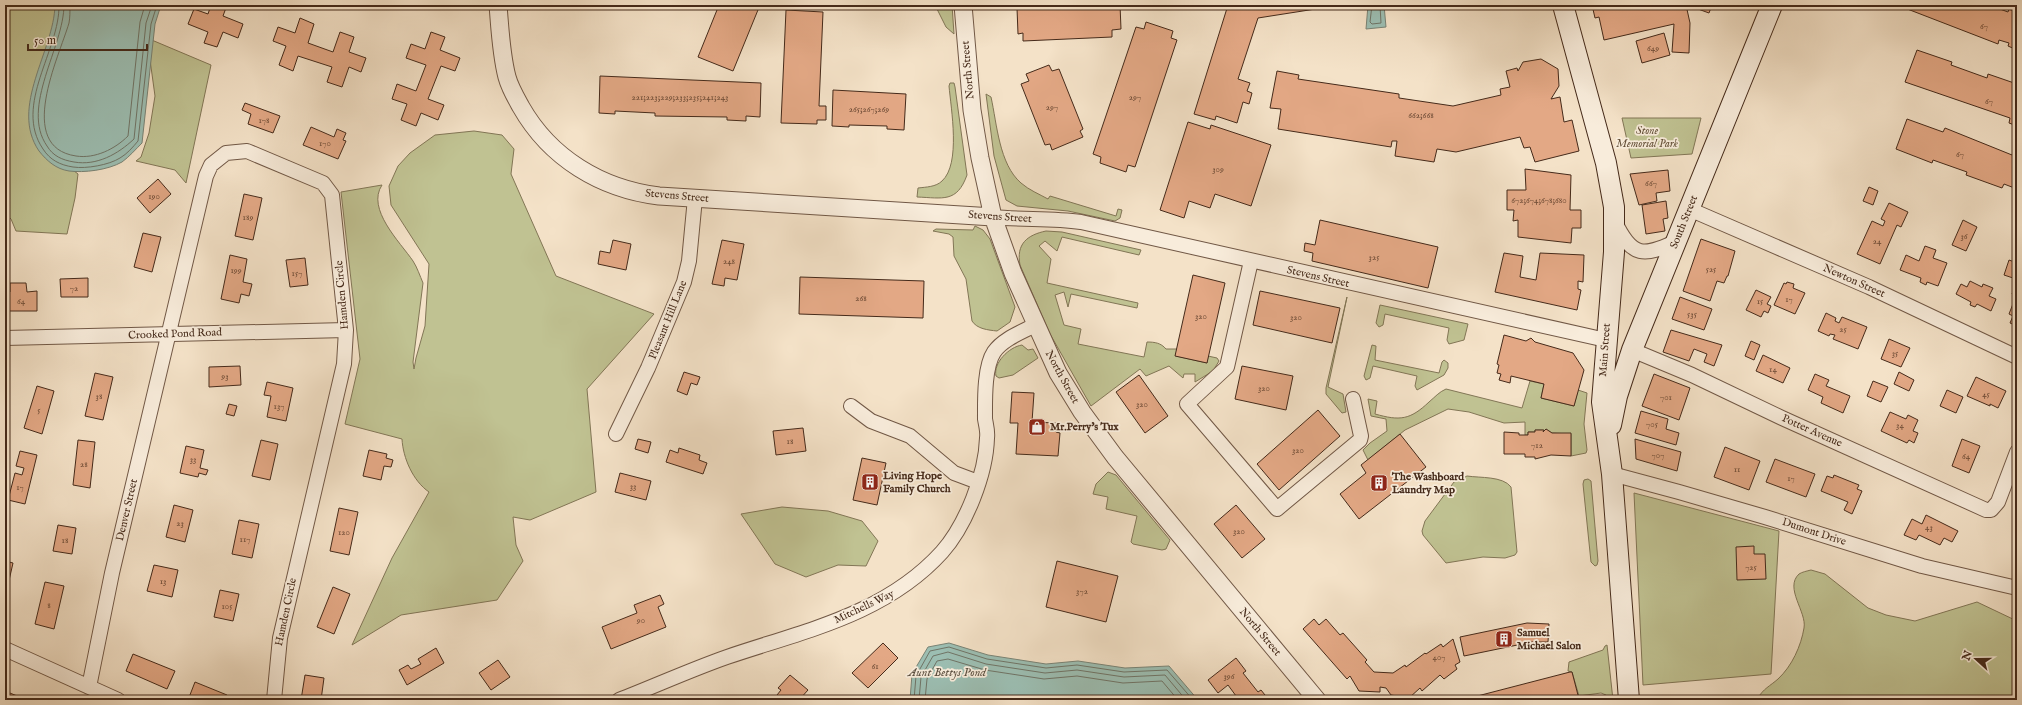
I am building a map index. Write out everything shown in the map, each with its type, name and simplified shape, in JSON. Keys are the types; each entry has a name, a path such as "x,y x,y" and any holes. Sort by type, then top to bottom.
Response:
{"main road":[{"name":"Main Street","path":"1563,5 1606,163 1615,222 1602,402 1612,474 1629,700"},
{"name":"South Street","path":"1608,442 1617,396 1632,350 1772,5"}],"street":[{"name":"Stevens Street","path":"498,5 501,40 507,78 514,95 525,114 547,143 564,159 606,183 646,194 993,217 1012,220 1060,219 1081,222 1606,340"},
{"name":"North Street","path":"963,5 972,110 980,158 993,217 1035,325 1061,378 1082,412 1115,457 1318,700"},
{"name":"Hamden Circle","path":"169,334 206,176 211,165 217,159 226,153 247,151 323,183 332,195 346,330 344,364 280,638 274,700"},
{"name":"Pleasant Hill Lane","path":"616,434 648,368 684,282 689,261 695,198"},
{"name":"Newton Street","path":"1689,209 1869,288 2017,358"},
{"path":"1615,222 1622,237 1632,247 1640,251 1649,253 1676,241"},
{"path":"1251,261 1227,368 1187,404 1277,509 1357,442 1361,436 1353,400"},
{"name":"Mitchells Way","path":"619,700 726,658 854,614 895,593 918,576 952,539 967,512 978,482 988,437 985,420 989,363 999,346 1035,325"},
{"name":"Crooked Pond Road","path":"5,338 346,330"},
{"name":"Denver Street","path":"89,686 112,573 169,334"},
{"name":"Potter Avenue","path":"1632,350 1692,375 1775,415 1986,510 1992,509 1998,502 2017,452"},
{"path":"851,406 871,421 910,436 954,473 978,482"},
{"name":"Dumont Drive","path":"1612,474 1693,496 1922,566 2017,588"},
{"path":"5,649 118,700"}],"green space":[{"path":"5,5 62,5 69,167 78,174 75,198 67,234 16,231 11,219 5,213"},
{"path":"935,5 952,5 954,34 946,27"},
{"path":"147,38 211,65 186,183 175,170 136,161 141,157 149,133 155,96"},
{"path":"950,83 954,83 955,87 967,175 963,184 954,195 942,198 917,197 918,188 934,186 940,183 948,173 953,150 953,122 949,86"},
{"path":"986,94 991,97 1003,155 1014,175 1021,183 1048,199 1050,196 1116,216 1118,209 1122,210 1120,218 1115,221 1068,211 1017,206 1006,200 994,156"},
{"name":"Stone Memorial Park","path":"1622,118 1701,118 1692,154 1631,158"},
{"path":"474,131 502,135 514,149 511,174 556,276 654,314 587,389 596,492 530,520 513,517 516,545 523,561 497,600 401,615 352,645 392,558 429,492 418,482 410,468 404,454 402,439 345,424 360,359 341,192 382,185 378,194 378,204 381,215 393,235 413,261 423,283 413,362 414,369 425,326 429,264 391,205 389,186 398,166 410,153 435,135"},
{"path":"975,226 983,230 990,239 1015,307 1010,322 997,331 986,330 977,326 972,321 966,279 954,256 953,237 949,234 933,231 936,229 973,230"},
{"path":"1046,231 1062,232 1141,250 1139,255 1062,237 1057,251 1045,241 1039,246 1051,259 1047,283 1138,303 1137,308 1071,294 1068,307 1064,292 1055,295 1064,325 1081,329 1078,344 1144,357 1147,342 1160,344 1166,349 1177,349 1176,356 1207,363 1208,356 1217,358 1219,361 1213,371 1195,382 1195,374 1184,374 1183,378 1169,366 1146,376 1140,369 1091,406 1050,334 1020,265 1020,251 1024,242 1033,235"},
{"path":"1347,297 1328,387 1343,394 1346,412 1342,413 1326,394 1326,388"},
{"path":"1380,305 1468,324 1464,340 1449,344 1447,340 1449,328 1385,314 1383,325 1379,327 1376,323"},
{"path":"1022,345 1028,350 1033,349 1038,358 1013,375 999,378 996,376 997,366 1003,356 1017,346"},
{"path":"1372,345 1376,346 1375,360 1439,373 1444,360 1448,363 1448,368 1444,375 1417,390 1415,386 1417,376 1373,366 1370,378 1366,380 1364,376"},
{"path":"1530,381 1544,384 1541,398 1574,406 1578,390 1587,393 1584,424 1587,450 1586,453 1571,456 1571,434 1552,433 1546,429 1543,432 1543,430 1535,430 1535,432 1528,432 1528,435 1525,435 1525,422 1504,423 1469,412 1448,409 1405,430 1368,460 1363,450 1387,431 1386,419 1371,416 1368,399 1377,401 1375,414 1391,418 1410,416 1446,389 1522,408"},
{"path":"1108,472 1116,475 1170,540 1166,549 1162,550 1133,544 1131,542 1137,516 1106,509 1108,497 1093,494 1096,484"},
{"path":"1467,476 1497,479 1507,483 1511,487 1517,552 1515,555 1505,558 1483,557 1446,563 1423,535 1422,531 1425,521 1454,482"},
{"path":"1588,479 1591,481 1598,561 1597,565 1595,566 1591,562 1583,484 1584,480"},
{"path":"1634,493 1779,531 1771,674 1643,685"},
{"path":"782,507 828,511 862,521 878,541 866,566 838,565 806,577 775,564 741,514"},
{"path":"1811,570 1825,574 1868,608 1886,615 1915,621 1977,602 2017,621 2017,700 1760,700 1758,698 1762,692 1778,679 1788,668 1798,649 1803,635 1804,622 1794,586 1795,580 1799,574"},
{"path":"1607,645 1613,700 1606,700 1606,695 1601,693 1579,696 1572,672 1568,671 1569,662 1603,650"}],"water":[{"path":"55,5 161,5 155,24 142,143 125,160 116,165 103,169 75,172 60,168 52,164 42,155 31,134 29,116 31,98 35,79 53,23"},
{"path":"1368,5 1384,5 1386,27 1366,29"},
{"name":"Aunt Bettys Pond","path":"949,643 988,655 1046,664 1078,661 1125,668 1169,666 1198,700 910,700 912,674 928,647"}],"building":[{"path":"211,5 227,5 223,16 243,24 238,38 223,32 217,47 204,43 208,32 188,24 194,9 208,14"},
{"path":"719,5 760,5 733,71 698,57"},
{"path":"1022,5 1120,5 1121,29 1112,30 1112,37 1023,41 1023,33 1018,34 1017,8 1022,7"},
{"path":"1228,5 1341,5 1258,18 1238,79 1250,83 1247,91 1252,93 1249,104 1243,102 1237,123 1216,116 1215,120 1194,114"},
{"path":"1449,5 1474,5 1450,8"},
{"path":"1592,5 1686,5 1690,23 1689,53 1672,52 1674,24 1604,40 1599,17 1595,18"},
{"path":"1696,5 1712,5 1709,13 1698,9"},
{"path":"1897,5 1989,5 2008,12 2009,9 2017,12 2017,50 2008,46 2009,43 1999,40 1998,44"},
{"path":"786,10 823,12 819,106 826,106 826,120 817,120 817,124 781,123"},
{"path":"300,18 314,24 308,43 333,52 340,32 354,37 349,52 366,58 361,72 349,67 342,87 327,82 332,67 298,56 293,71 279,65 286,46 273,41 278,27 295,33"},
{"path":"1146,22 1173,31 1171,38 1177,40 1135,167 1128,165 1126,172 1100,163 1101,157 1093,154 1136,27 1144,29"},
{"path":"431,32 445,37 440,50 460,58 455,71 441,66 428,99 444,105 438,120 421,113 416,126 401,120 407,104 392,99 397,84 416,91 426,65 406,58 411,44 425,49"},
{"path":"1664,33 1670,55 1642,63 1636,41"},
{"path":"1917,50 1952,62 1951,65 1987,78 1988,74 2017,84 2017,126 2009,123 2010,118 1905,82"},
{"path":"1541,59 1558,69 1559,86 1551,99 1560,97 1564,122 1572,120 1579,151 1535,162 1530,147 1524,148 1520,137 1456,152 1437,149 1434,162 1395,156 1397,141 1392,141 1391,147 1278,129 1281,109 1270,108 1277,71 1299,75 1298,79 1399,94 1399,98 1453,106 1501,95 1500,89 1510,87 1506,71 1517,68 1518,71 1523,62"},
{"path":"1049,65 1052,71 1059,69 1083,129 1080,131 1083,137 1052,150 1050,144 1045,145 1021,84 1029,81 1026,74"},
{"path":"600,76 761,83 760,117 746,116 746,121 727,120 727,117 655,116 655,113 615,111 615,114 599,113"},
{"path":"833,90 906,94 904,130 887,129 887,126 832,126"},
{"path":"245,103 280,116 273,133 248,124 251,114 242,110"},
{"path":"1907,119 1943,132 1945,128 2012,155 2013,152 2017,154 2017,189 2004,184 2002,188 1966,175 1967,172 1933,160 1932,163 1896,149"},
{"path":"1188,122 1210,129 1211,125 1271,145 1251,206 1215,194 1210,208 1189,201 1184,218 1160,210"},
{"path":"311,127 334,137 337,129 346,133 343,140 346,141 338,159 303,145"},
{"path":"1525,169 1571,175 1570,210 1581,210 1581,228 1572,228 1571,243 1518,237 1518,220 1513,221 1514,210 1507,210 1507,190 1526,190"},
{"path":"1668,170 1670,191 1656,193 1657,201 1639,205 1630,174"},
{"path":"158,179 171,194 150,213 137,198"},
{"path":"1869,187 1878,191 1873,205 1863,201"},
{"path":"244,194 262,198 253,240 235,236"},
{"path":"1666,201 1668,218 1663,219 1665,231 1646,234 1642,205"},
{"path":"1889,203 1908,212 1901,227 1897,225 1880,264 1857,254 1872,221 1883,226 1885,221 1881,219"},
{"path":"1320,220 1438,247 1428,288 1312,261 1313,253 1304,251 1305,243 1315,245"},
{"path":"1963,220 1977,227 1966,251 1952,245"},
{"path":"143,233 161,237 152,272 134,267"},
{"path":"1701,239 1735,251 1728,276 1724,283 1717,281 1710,301 1683,291"},
{"path":"613,240 631,244 626,270 598,264 600,251 610,253"},
{"path":"722,240 744,244 737,280 725,278 724,286 712,284"},
{"path":"1925,246 1936,250 1933,258 1947,263 1938,286 1927,282 1926,285 1920,282 1921,278 1900,270 1906,255 1919,261"},
{"path":"1504,253 1523,256 1520,277 1536,280 1540,253 1584,255 1583,282 1578,281 1578,289 1581,290 1577,310 1495,292"},
{"path":"230,255 247,259 243,282 252,284 249,296 241,294 239,303 221,299"},
{"path":"305,258 308,285 290,287 286,260"},
{"path":"2009,260 2017,263 2013,278 2004,275"},
{"path":"1193,275 1225,283 1207,363 1175,356"},
{"path":"800,277 924,281 923,318 799,314"},
{"path":"88,278 88,297 61,297 60,279"},
{"path":"1970,281 1982,287 1983,284 1993,288 1989,296 1996,299 1991,311 1977,304 1975,307 1970,305 1971,302 1956,294 1961,284 1967,287"},
{"path":"2017,281 2017,326 2010,323 2013,316 2009,314 2016,296 2012,294"},
{"path":"1787,282 1794,284 1793,288 1805,293 1795,314 1774,305 1784,283 1786,284"},
{"path":"10,283 26,283 27,292 37,291 37,311 5,311 5,292 10,292"},
{"path":"1756,290 1771,297 1767,304 1771,306 1768,313 1764,311 1761,317 1746,310"},
{"path":"1260,291 1340,308 1332,343 1253,325"},
{"path":"1680,297 1712,309 1704,330 1672,319"},
{"path":"1826,313 1836,318 1835,321 1839,323 1842,317 1867,327 1858,349 1833,339 1835,335 1830,334 1829,336 1818,331"},
{"path":"1671,330 1722,345 1714,366 1704,362 1707,354 1694,349 1689,361 1663,352"},
{"path":"1504,335 1526,341 1531,338 1535,342 1573,353 1584,370 1574,406 1541,398 1544,384 1511,376 1510,383 1499,380 1501,374 1497,373 1499,365 1497,364"},
{"path":"1889,339 1910,348 1901,367 1881,359"},
{"path":"1751,341 1760,345 1754,360 1745,356"},
{"path":"1763,355 1790,368 1783,383 1756,371"},
{"path":"240,366 241,385 209,387 209,367"},
{"path":"1242,366 1293,376 1286,410 1235,399"},
{"path":"684,372 700,377 697,385 691,383 687,395 677,391"},
{"path":"1899,372 1914,380 1909,391 1894,384"},
{"path":"95,373 113,377 103,420 85,416"},
{"path":"1654,374 1690,388 1679,420 1642,406"},
{"path":"1815,374 1829,380 1826,386 1850,396 1843,413 1821,403 1823,397 1808,390"},
{"path":"1139,375 1168,416 1145,433 1116,392"},
{"path":"1976,377 2006,391 1998,408 1967,396"},
{"path":"1873,381 1888,387 1881,402 1867,396"},
{"path":"267,382 293,388 286,421 267,417 271,396 264,395"},
{"path":"37,386 54,391 42,434 24,428"},
{"path":"1947,390 1963,397 1956,413 1940,406"},
{"name":"Mr.Perry's Tux","path":"1012,392 1034,393 1032,422 1056,423 1056,432 1060,433 1058,456 1016,454 1018,423 1010,423"},
{"path":"229,404 237,406 234,416 226,414"},
{"path":"1318,410 1340,436 1279,490 1257,464"},
{"path":"1641,411 1668,419 1666,429 1679,433 1676,445 1635,433"},
{"path":"1890,412 1906,419 1908,415 1918,420 1913,431 1918,433 1914,443 1909,440 1907,443 1881,431"},
{"path":"803,428 806,451 776,455 773,431"},
{"path":"1546,429 1552,433 1571,433 1571,456 1551,455 1535,459 1535,457 1525,457 1525,454 1504,454 1504,432 1528,435 1528,432 1544,430 1543,432"},
{"name":"The Washboard Laundry Map","path":"1400,434 1426,467 1359,519 1340,494 1366,473 1361,465"},
{"path":"638,439 651,442 648,453 635,449"},
{"path":"1635,439 1681,452 1677,471 1636,459"},
{"path":"1962,439 1980,446 1969,473 1952,466"},
{"path":"78,440 95,442 90,488 73,485"},
{"path":"261,440 278,444 270,480 252,476"},
{"path":"186,446 204,450 200,468 208,470 206,475 199,473 198,477 180,473"},
{"path":"1725,447 1760,461 1749,490 1714,477"},
{"path":"679,448 700,455 699,460 707,463 703,474 666,462 670,450 678,453"},
{"path":"369,450 387,454 386,458 393,460 391,467 384,466 381,480 363,476"},
{"path":"20,451 37,455 25,504 8,500 15,473 22,475 24,468 16,466"},
{"name":"Living Hope Family Church","path":"862,458 886,463 877,505 853,500"},
{"path":"1775,459 1815,474 1806,497 1766,482"},
{"path":"620,473 651,481 646,500 615,492"},
{"path":"1834,475 1859,485 1857,489 1862,491 1852,514 1844,510 1848,502 1821,491 1827,476 1833,478"},
{"path":"174,505 193,510 185,542 166,537"},
{"path":"1236,505 1265,539 1242,558 1214,524"},
{"path":"339,508 358,512 349,555 330,551"},
{"path":"1926,515 1958,531 1952,542 1944,538 1940,545 1919,535 1916,540 1904,535 1912,519 1922,524"},
{"path":"239,520 259,524 252,558 232,554"},
{"path":"58,525 76,528 72,554 53,551"},
{"path":"1754,546 1754,554 1765,554 1766,579 1737,580 1736,547"},
{"path":"5,561 13,563 5,598"},
{"path":"1057,561 1118,576 1106,622 1046,607"},
{"path":"154,565 178,570 172,597 147,591"},
{"path":"45,582 64,586 54,629 35,624"},
{"path":"333,587 350,594 334,634 317,627"},
{"path":"220,590 239,594 233,621 214,617"},
{"path":"660,595 664,604 658,607 666,627 611,649 602,627 637,613 634,605"},
{"path":"1314,619 1319,625 1326,619 1340,635 1343,633 1367,660 1365,662 1374,672 1393,673 1405,665 1406,667 1425,653 1426,654 1441,644 1443,647 1453,639 1460,662 1455,665 1457,669 1444,679 1440,675 1422,691 1420,688 1409,698 1391,695 1386,688 1380,687 1380,692 1359,691 1350,676 1347,679 1303,629"},
{"name":"Samuel Michael Salon","path":"1527,623 1549,624 1548,642 1532,642 1464,656 1460,637"},
{"path":"883,643 898,658 868,688 852,673"},
{"path":"436,648 444,663 407,685 399,670 408,665 411,669 421,664 418,659"},
{"path":"133,654 175,671 167,689 126,671"},
{"path":"1236,658 1246,671 1243,673 1258,692 1261,690 1269,700 1239,700 1228,685 1218,693 1208,680"},
{"path":"498,660 510,677 491,690 479,673"},
{"path":"1570,672 1572,672 1579,699 1462,700"},
{"path":"305,675 324,678 321,700 301,700"},
{"path":"790,675 808,690 799,700 773,700 781,690 778,688"},
{"path":"195,682 227,695 225,700 188,700"},
{"path":"5,691 27,700 5,700"}],"place":[{"name":"Mr.Perry's Tux","path":"1037,427"},
{"name":"Living Hope Family Church","path":"870,482"},
{"name":"The Washboard Laundry Map","path":"1379,483"},
{"name":"Samuel Michael Salon","path":"1504,639"}]}
